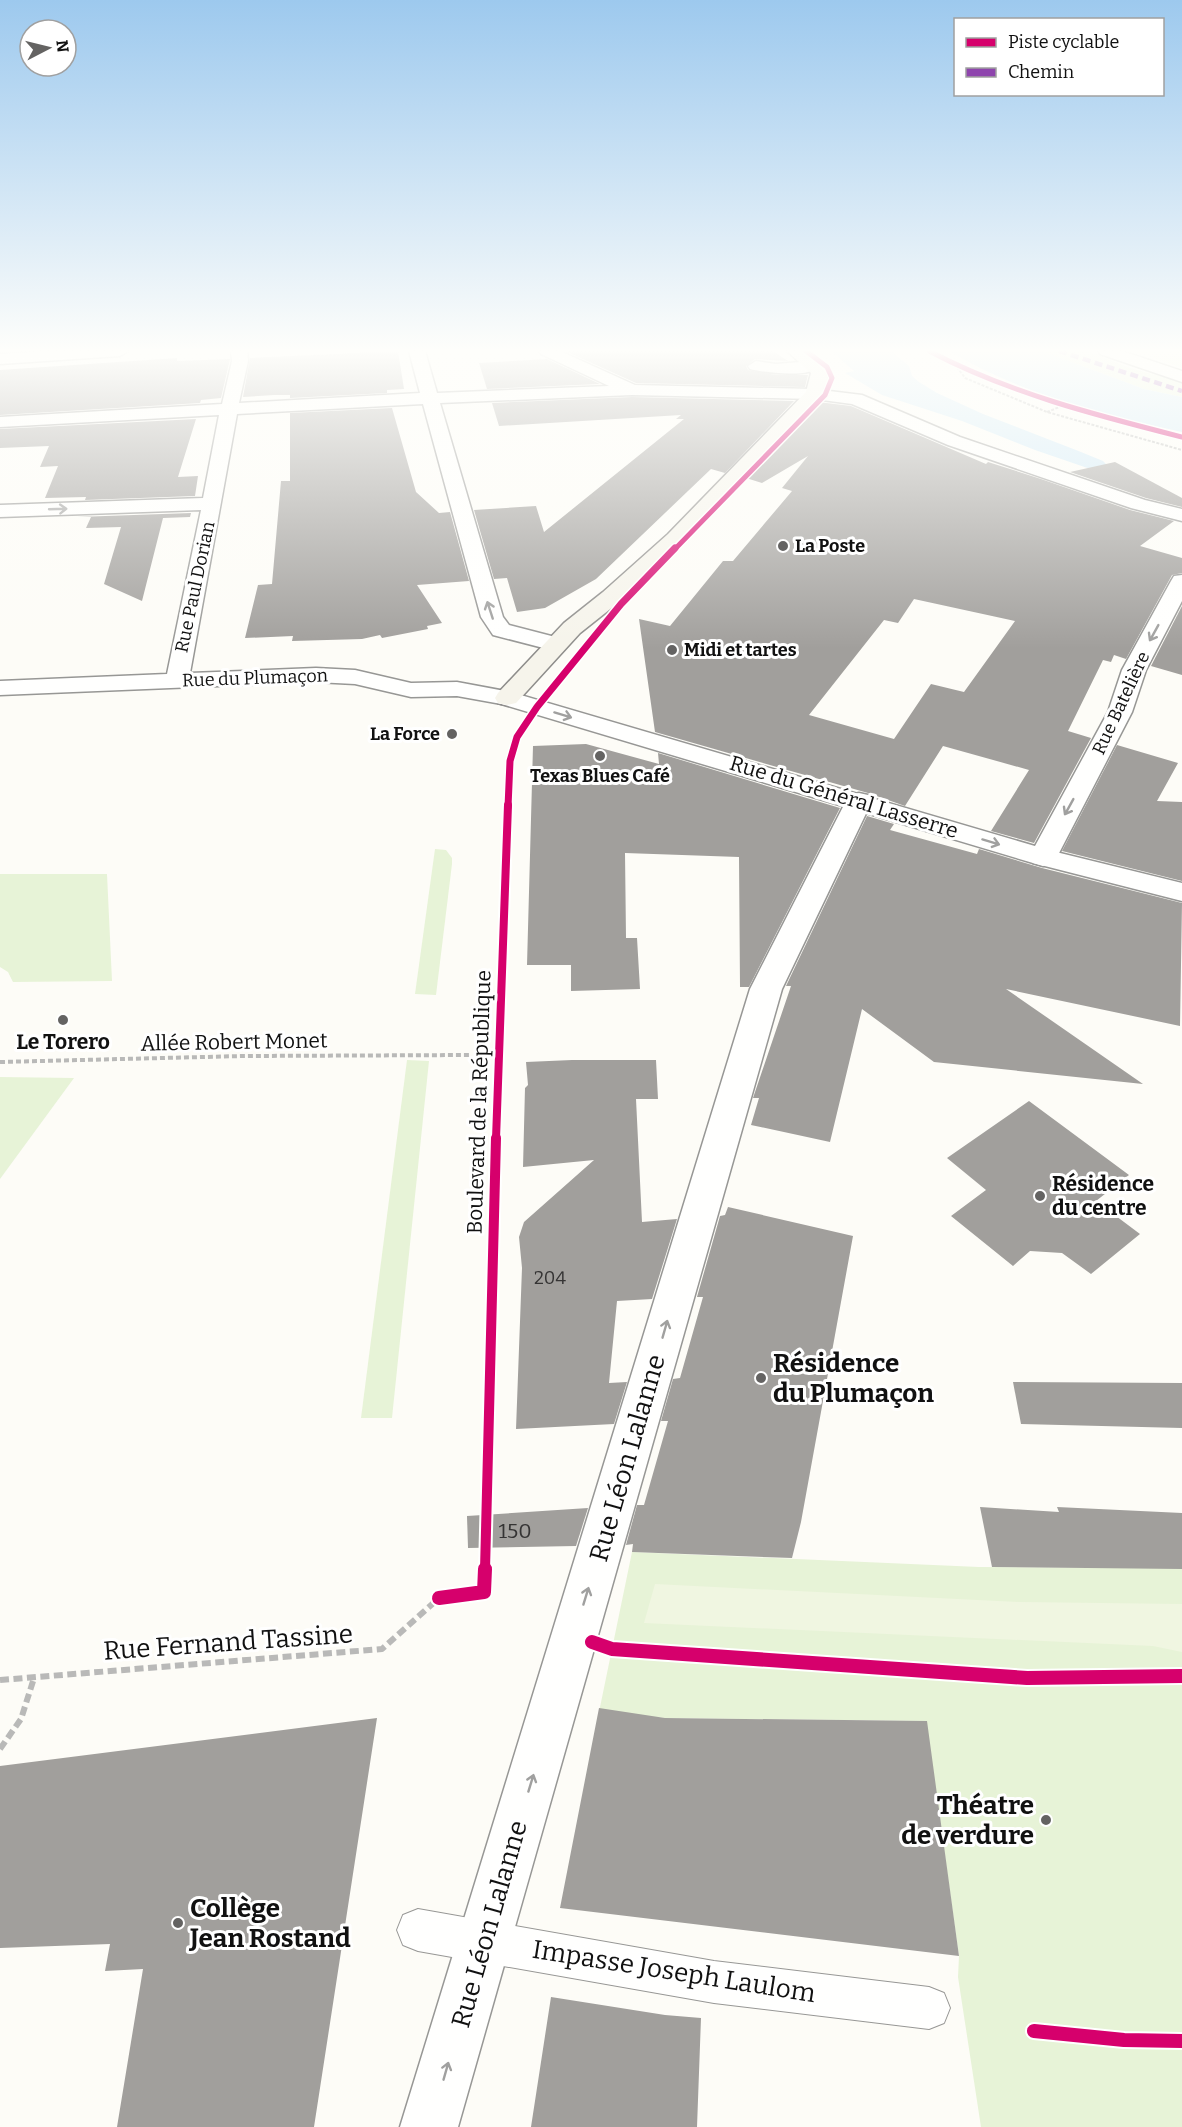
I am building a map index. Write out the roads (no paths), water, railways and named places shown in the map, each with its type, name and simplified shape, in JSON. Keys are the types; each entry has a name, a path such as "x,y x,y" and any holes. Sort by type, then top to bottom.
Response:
{"main road":[{"path":"507,698 555,644 675,538 752,450"}],"street":[{"name":"Rue Paul Dorian","path":"177,681 212,504 220,450"},
{"path":"445,450 492,617 501,630 555,644"},
{"path":"980,450 1138,504 1182,515"},
{"path":"0,511 212,504"},
{"name":"Rue Batelière","path":"1043,857 1120,712 1134,670 1182,581"},
{"name":"Rue du Plumaçon","path":"0,688 325,675 355,677 411,690 457,689 507,698"},
{"name":"Rue du Général Lasserre","path":"507,698 1043,857 1182,892"},
{"name":"Rue Léon Lalanne","path":"429,2127 766,989 859,801"}],"lane":[{"name":"Impasse Joseph Laulom","path":"418,1930 714,1982 930,2008"}],"water":[{"path":"1036,450 1076,450 1103,461 1109,467 1102,473"}],"place":[{"name":"La Poste","path":"783,546"},
{"name":"Midi et tartes","path":"672,650"},
{"name":"La Force","path":"452,734"},
{"name":"Texas Blues Café","path":"600,756"},
{"name":"Le Torero","path":"63,1020"},
{"name":"Résidence du centre","path":"1040,1196"},
{"name":"Résidence du Plumaçon","path":"761,1378"},
{"name":"Théatre de verdure","path":"1046,1820"},
{"name":"Collège Jean Rostand","path":"178,1923"}]}
